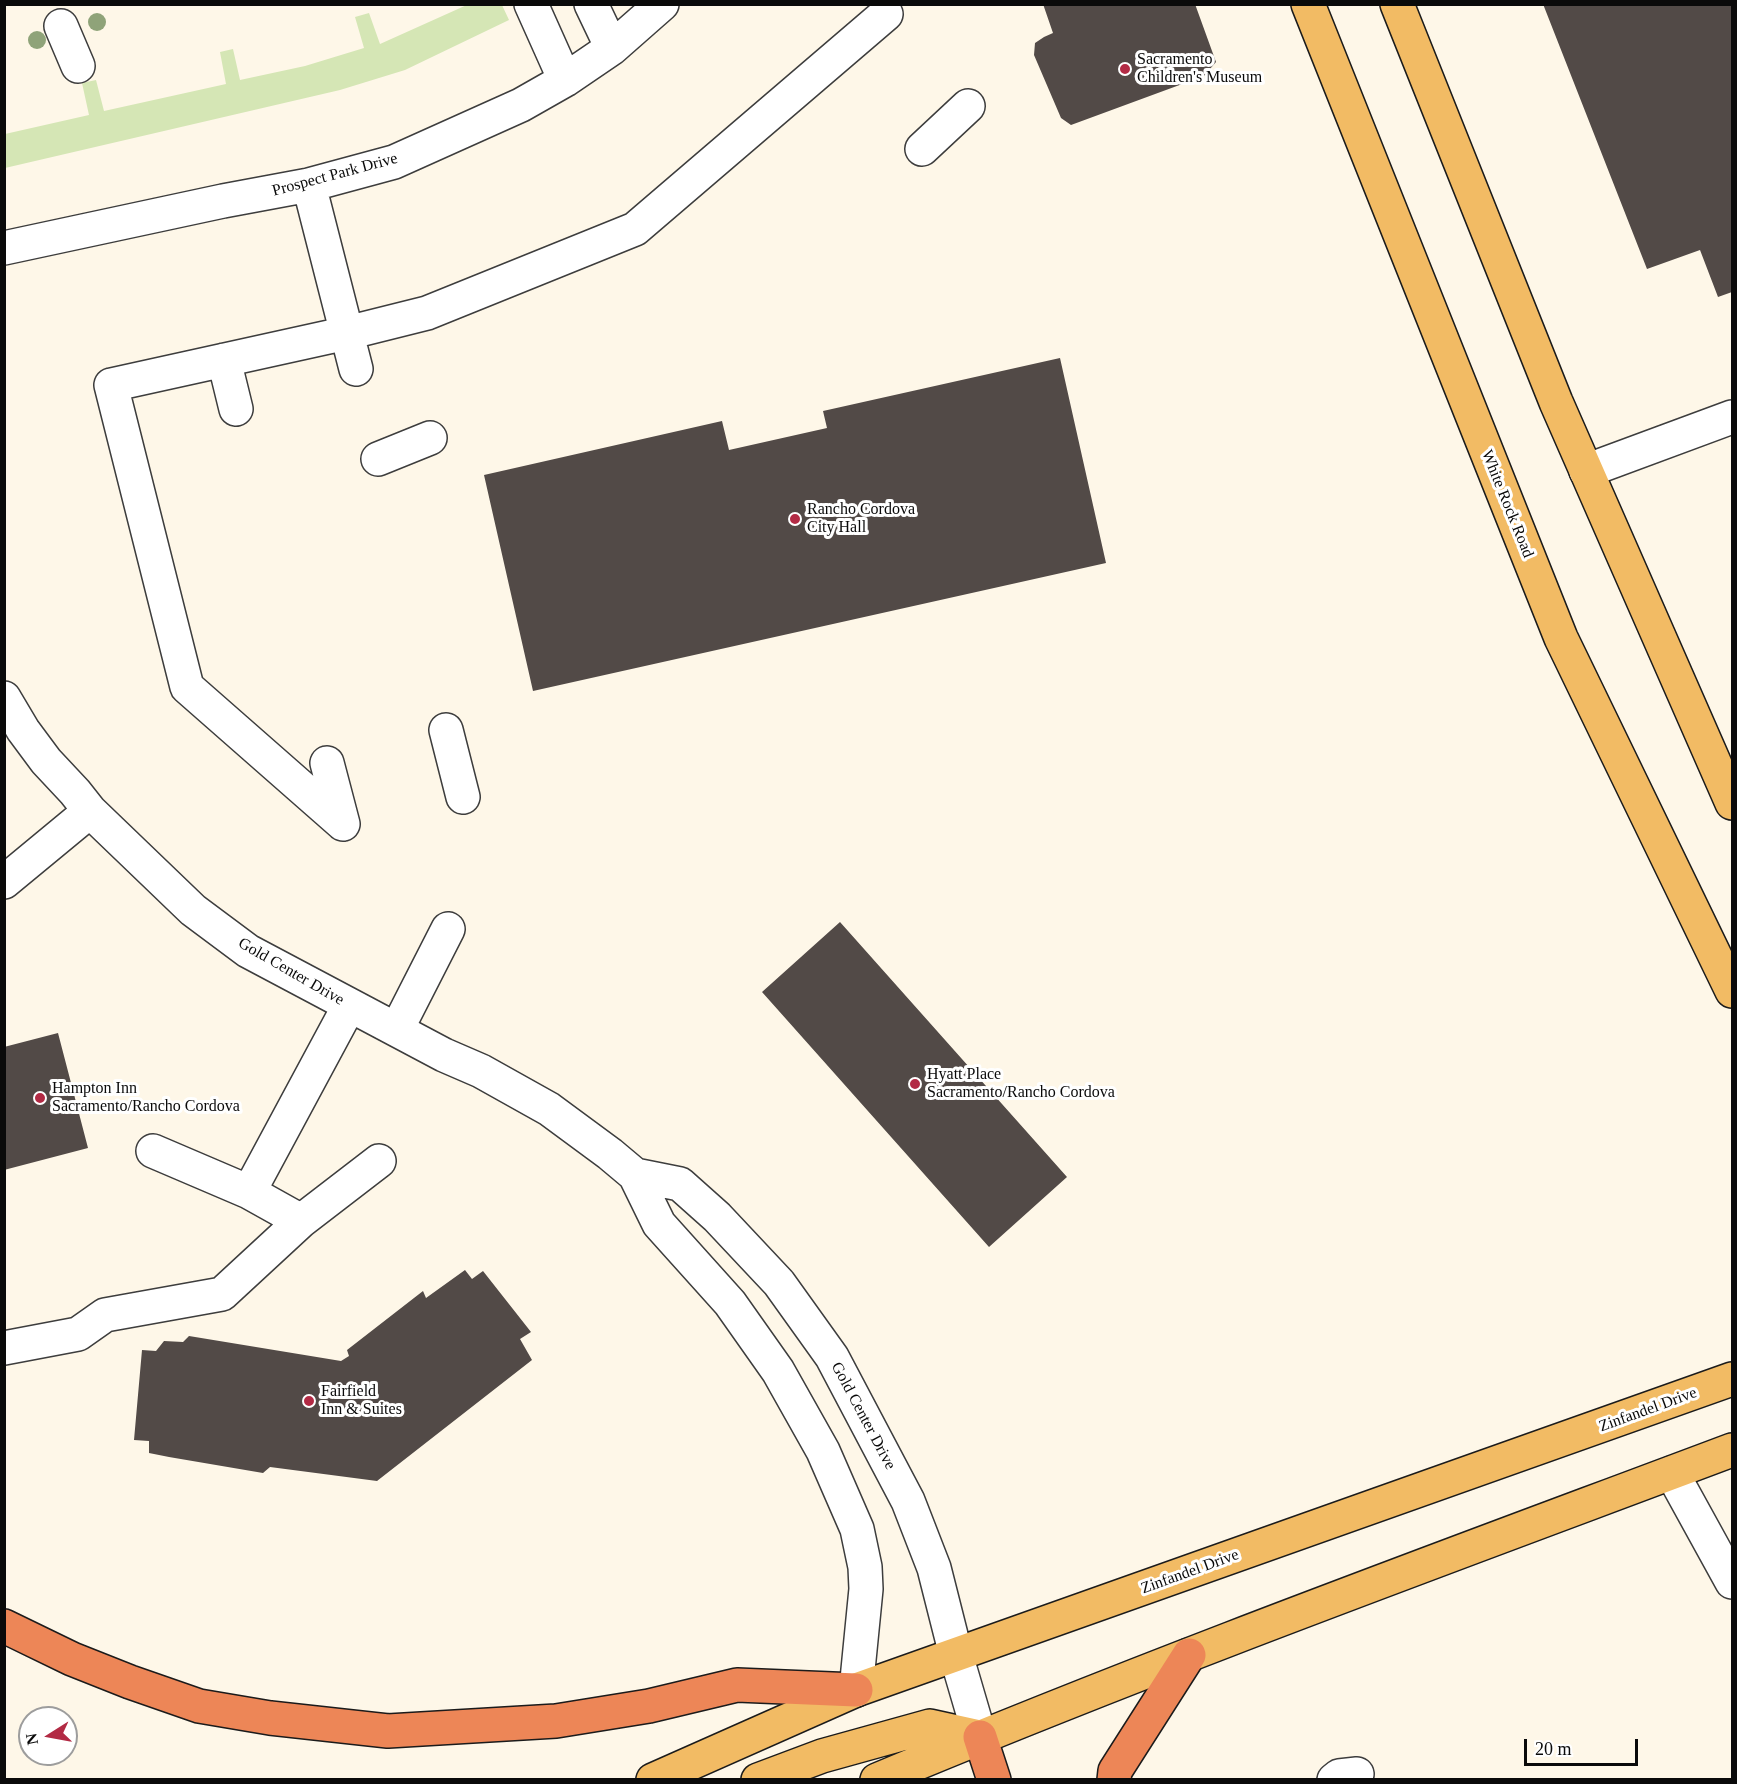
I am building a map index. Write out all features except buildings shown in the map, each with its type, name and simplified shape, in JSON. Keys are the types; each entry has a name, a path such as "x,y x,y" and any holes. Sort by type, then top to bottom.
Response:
{"highway":[{"path":"4,1626 72,1659 199,1706 270,1718 388,1731 556,1721 649,1706 737,1685 856,1690"},
{"path":"1114,1779 1115,1771 1189,1655"},
{"path":"980,1737 994,1779"}],"main road":[{"name":"White Rock Road","path":"1308,4 1561,638 1732,991"},
{"path":"1397,4 1556,402 1732,803"},
{"name":"Zinfandel Drive","path":"653,1779 856,1690 1732,1379"},
{"path":"877,1779 1189,1655 1732,1450"},
{"path":"758,1779 822,1756 930,1726 980,1737"}],"street":[{"path":"531,4 565,80"},
{"path":"591,4 612,48"},
{"name":"Prospect Park Drive","path":"4,248 309,185 394,162 521,105 565,80 612,48 662,4"},
{"path":"327,763 343,824 187,687 111,385 427,313 635,228 886,14"},
{"path":"61,26 78,66"},
{"path":"922,150 968,106"},
{"path":"309,185 356,369"},
{"path":"224,360 236,410"},
{"path":"1586,471 1732,417"},
{"path":"378,459 430,438"},
{"name":"Gold Center Drive","path":"4,698 23,730 46,761 90,811 193,910 248,951 444,1055 481,1071 549,1109 635,1175 659,1224 730,1303 778,1371 823,1451 857,1529 865,1567 866,1589 856,1690"},
{"path":"446,730 463,797"},
{"path":"4,882 90,811"},
{"path":"397,1029 448,929"},
{"path":"249,1192 349,1005"},
{"path":"153,1151 249,1192 301,1221"},
{"path":"4,1348 78,1334 105,1315 222,1294 301,1221 379,1161"},
{"name":"Gold Center Drive","path":"635,1175 680,1184 717,1217 779,1284 832,1357 908,1501 934,1568 980,1737"},
{"path":"1672,1473 1725,1588"}],"green space":[{"path":"469,4 502,5 509,20 405,70 340,90 5,168 5,134 89,115 82,83 96,80 104,111 226,84 220,52 233,49 240,80 305,66 364,48 355,17 369,13 380,44"}],"place":[{"name":"Sacramento Children's Museum","path":"1125,69"},
{"name":"Rancho Cordova City Hall","path":"795,519"},
{"name":"Hyatt Place Sacramento/Rancho Cordova","path":"915,1084"},
{"name":"Hampton Inn Sacramento/Rancho Cordova","path":"40,1098"},
{"name":"Fairfield Inn & Suites","path":"309,1401"}]}
